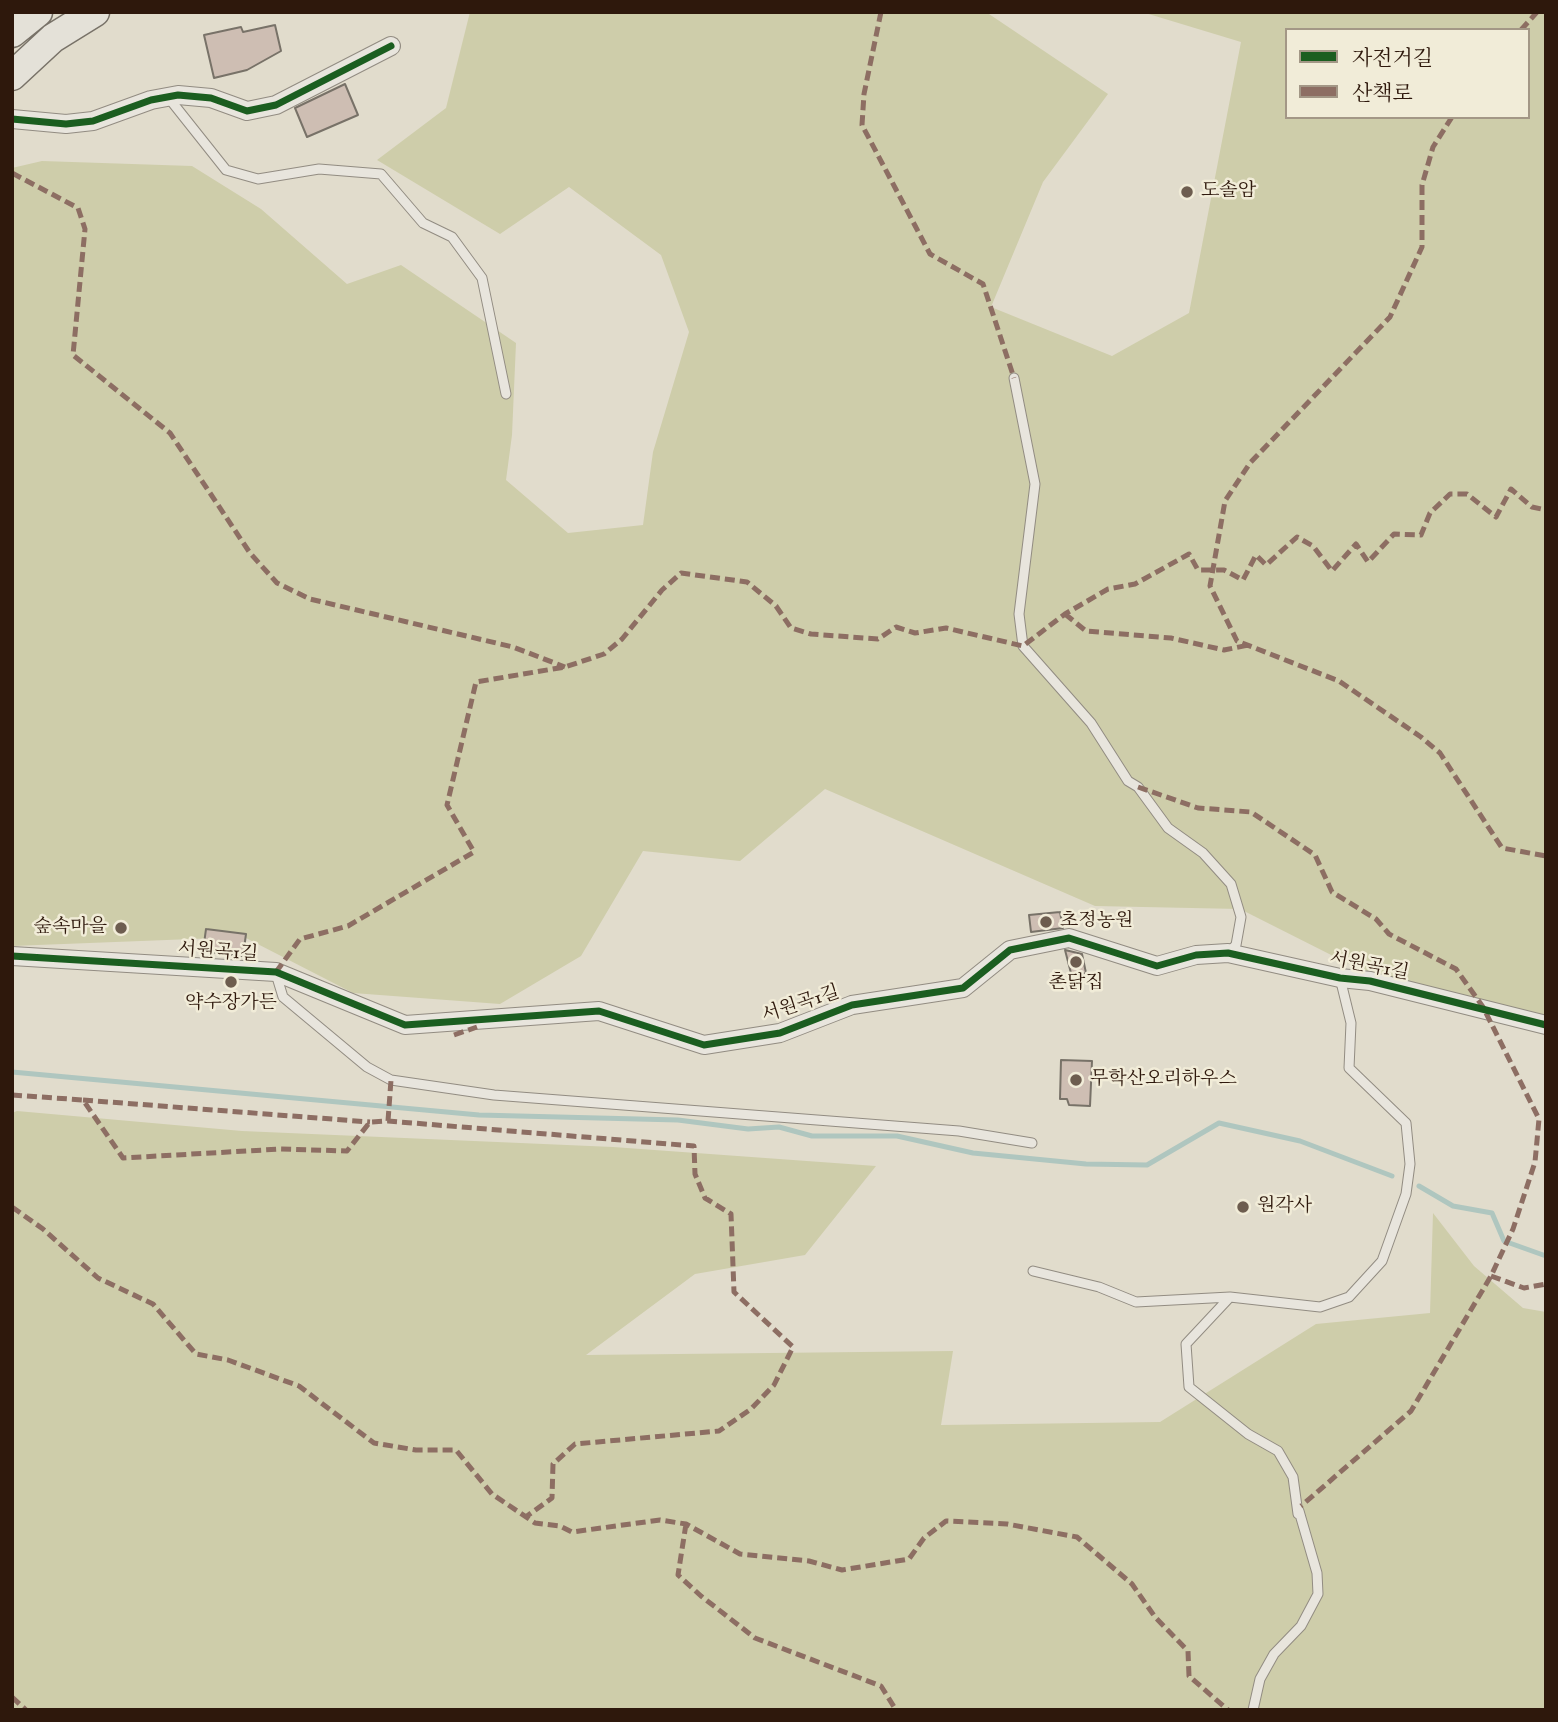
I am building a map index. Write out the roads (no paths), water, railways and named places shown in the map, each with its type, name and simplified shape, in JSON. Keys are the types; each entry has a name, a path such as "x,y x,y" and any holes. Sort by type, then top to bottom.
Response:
{"main road":[{"path":"12,33 38,12"},
{"path":"12,76 53,38 95,12"}],"street":[{"path":"12,119 66,124 93,121 168,97 211,98 247,111 275,105 391,46"},
{"name":"서원곡1길","path":"12,956 276,972 405,1025 599,1011 704,1045 780,1033 852,1005 964,988 1010,950 1069,938 1157,966 1196,955 1228,953 1340,978 1370,981 1546,1025"}],"lane":[{"path":"168,97 226,170 258,179 319,169 381,174 423,223 452,237 482,278 506,394"},
{"path":"1014,378 1035,484 1019,614 1023,646 1091,723 1128,781 1138,787 1168,828 1203,853 1231,884 1241,917 1236,944 1228,953"},
{"path":"276,972 282,997 367,1067 391,1080 494,1095 959,1131 1032,1143"},
{"name":"서원곡1길","path":"1033,1271 1099,1287 1136,1302 1230,1297 1320,1307 1349,1297 1382,1261 1400,1210 1410,1164 1406,1123 1349,1068 1351,1023 1340,978"},
{"path":"1230,1297 1186,1344 1189,1387 1248,1434 1278,1451 1293,1477 1317,1573 1318,1594 1301,1626 1274,1654 1265,1670 1253,1710"}],"waterway":[{"path":"12,1072 479,1115 678,1120 748,1129 779,1127 812,1136 897,1136 973,1153 1086,1164 1147,1165 1219,1123 1300,1141 1392,1176"},
{"path":"1419,1186 1453,1206 1492,1213 1504,1241 1546,1256"}],"place":[{"name":"도솔암","path":"1187,192"},
{"name":"초정농원","path":"1046,922"},
{"name":"숲속마을","path":"121,928"},
{"name":"촌닭집","path":"1076,962"},
{"name":"약수장가든","path":"231,982"},
{"name":"무학산오리하우스","path":"1076,1080"},
{"name":"원각사","path":"1243,1207"}]}
